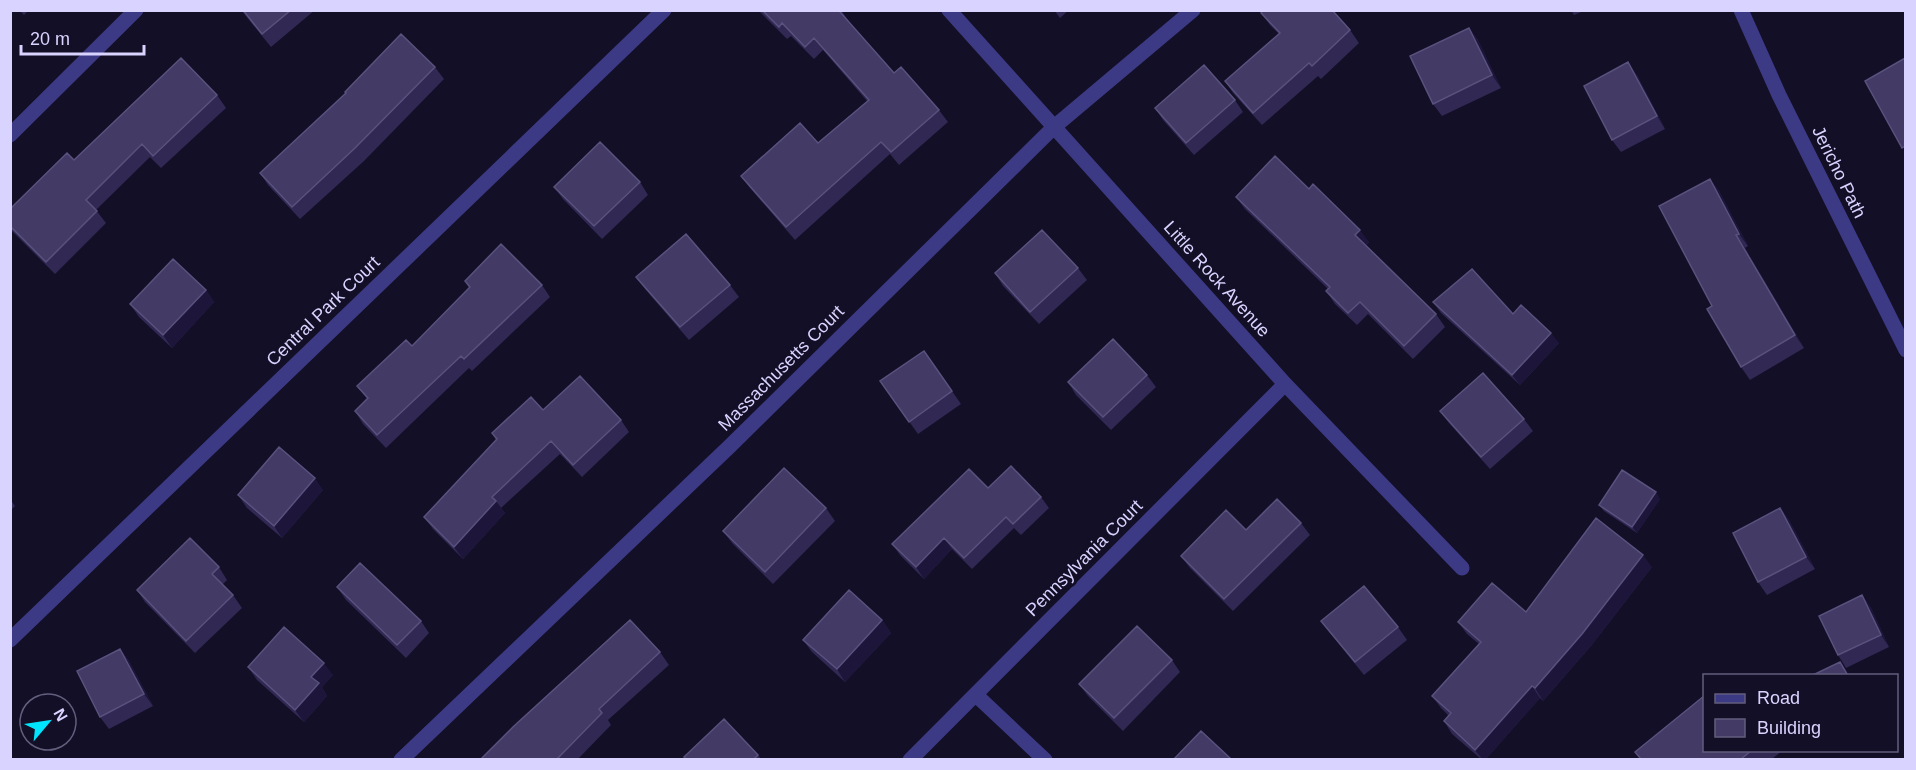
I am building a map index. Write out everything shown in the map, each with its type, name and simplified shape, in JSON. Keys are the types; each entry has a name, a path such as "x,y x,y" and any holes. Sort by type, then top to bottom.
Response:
{"street":[{"path":"10,135 136,10"},
{"name":"Central Park Court","path":"10,640 664,10"},
{"name":"Little Rock Avenue","path":"949,10 1285,384 1462,568"},
{"name":"Massachusetts Court","path":"401,759 730,446 1054,127 1193,10"},
{"name":"Jericho Path","path":"1740,10 1779,95 1904,344"},
{"name":"Pennsylvania Court","path":"910,759 1285,384"},
{"path":"976,695 1045,759"}],"building":[{"path":"243,10 291,10 262,34"},
{"path":"762,10 841,10 840,12 894,73 901,67 939,110 891,152 881,142 786,227 741,176 800,123 818,143 869,100 814,38 805,47 782,23 779,27"},
{"path":"1263,10 1332,10 1350,30 1312,66 1309,63 1253,113 1225,81 1280,33 1261,13"},
{"path":"1469,28 1492,75 1433,104 1410,56"},
{"path":"401,34 435,67 355,148 292,207 260,173 346,93"},
{"path":"181,58 217,95 153,156 142,144 86,200 97,211 46,262 10,226 10,209 67,153 74,160"},
{"path":"1905,58 1905,146 1902,148 1865,81"},
{"path":"1628,62 1657,116 1612,140 1584,86"},
{"path":"1204,65 1235,100 1186,143 1155,108"},
{"path":"600,142 640,182 594,226 554,187"},
{"path":"1275,156 1309,189 1313,184 1360,230 1355,235 1436,314 1404,346 1360,302 1348,313 1326,291 1330,287 1236,197"},
{"path":"1710,179 1739,234 1736,235 1795,335 1741,367 1707,309 1712,306 1659,206"},
{"path":"1042,230 1078,268 1030,312 995,273"},
{"path":"686,234 730,285 680,327 636,277"},
{"path":"501,244 542,285 464,359 461,356 377,435 355,411 368,398 357,386 406,340 412,346 470,287 465,281"},
{"path":"173,259 206,290 163,335 130,304"},
{"path":"1472,269 1513,314 1521,305 1551,333 1512,375 1433,302"},
{"path":"1113,339 1147,375 1103,417 1068,382"},
{"path":"924,351 952,391 909,422 880,381"},
{"path":"1483,373 1524,419 1481,457 1440,411"},
{"path":"580,376 621,420 573,465 551,441 492,497 496,501 454,547 424,517 497,439 492,433 531,397 543,410"},
{"path":"279,447 315,478 274,526 238,495"},
{"path":"1011,466 1041,497 1013,524 1006,517 964,558 944,538 916,567 892,544 969,469 988,488"},
{"path":"784,468 826,508 765,572 723,531"},
{"path":"1622,470 1656,492 1632,527 1599,505"},
{"path":"1277,499 1301,523 1224,599 1181,556 1226,510 1246,530"},
{"path":"1780,508 1806,557 1758,582 1733,533"},
{"path":"1596,518 1643,555 1582,634 1535,688 1532,686 1475,750 1444,721 1451,713 1432,696 1481,642 1458,622 1492,583 1526,612"},
{"path":"190,538 219,567 212,574 233,595 186,641 137,590"},
{"path":"360,563 421,621 397,645 337,587"},
{"path":"1364,586 1398,627 1355,662 1321,621"},
{"path":"849,590 882,620 837,669 803,640"},
{"path":"1862,595 1881,635 1838,655 1819,616"},
{"path":"630,620 660,652 599,709 602,713 557,759 481,759 514,726"},
{"path":"1137,626 1172,660 1114,718 1079,684"},
{"path":"284,627 324,663 311,677 319,683 295,710 248,667"},
{"path":"120,649 144,694 100,717 77,671"},
{"path":"1840,662 1847,674 1815,674"},
{"path":"1703,697 1703,752 1750,752 1741,759 1641,759 1635,752"},
{"path":"724,719 758,755 754,759 686,759 684,757"},
{"path":"1201,731 1231,759 1174,759"}]}
